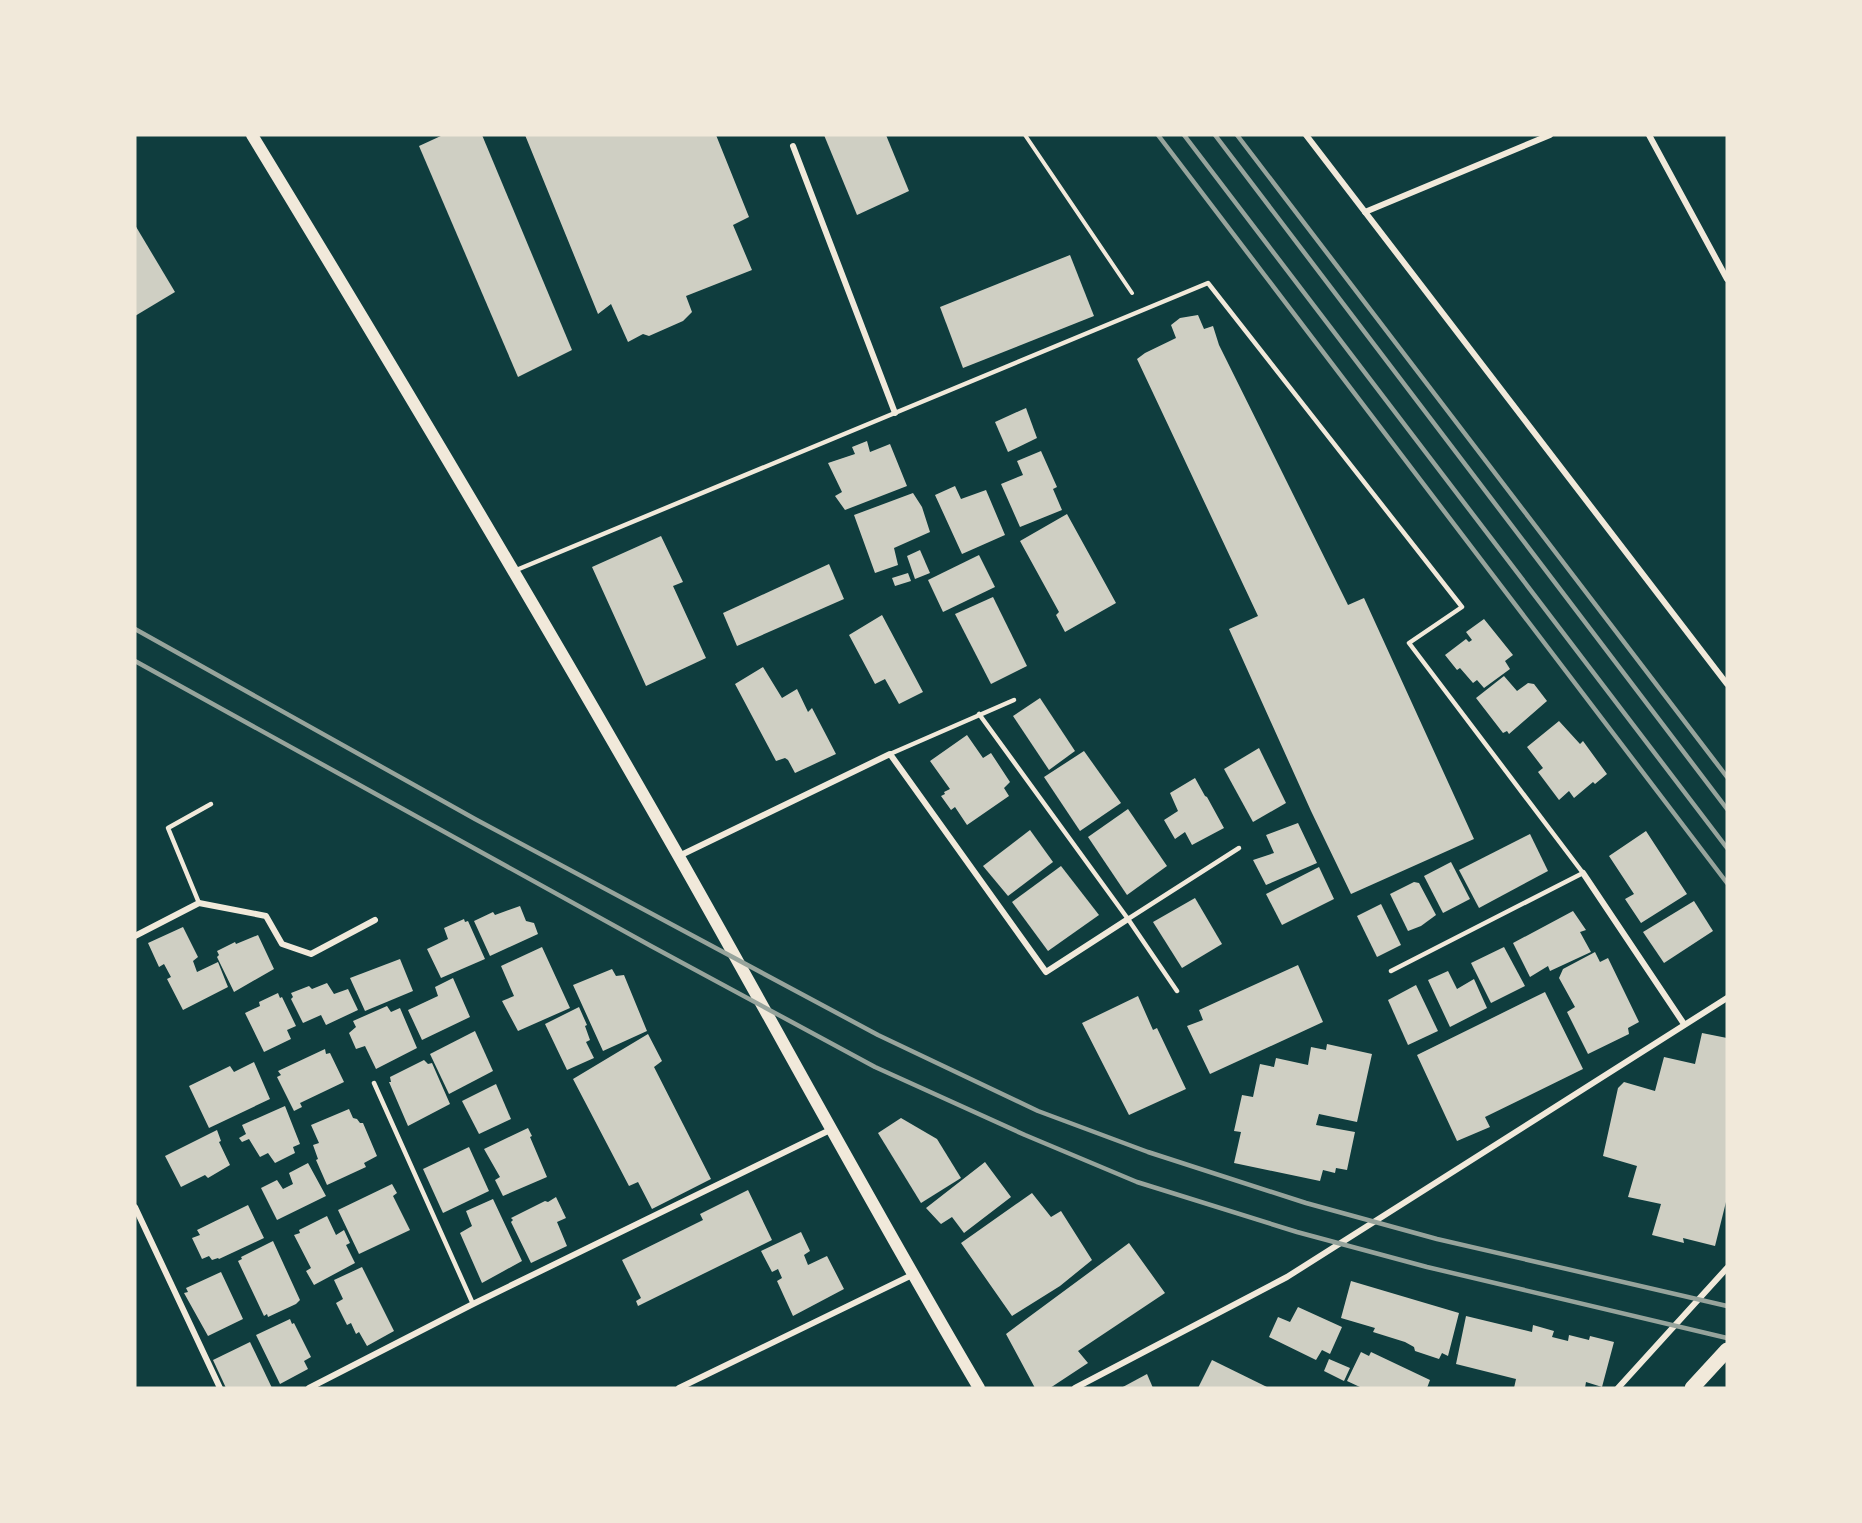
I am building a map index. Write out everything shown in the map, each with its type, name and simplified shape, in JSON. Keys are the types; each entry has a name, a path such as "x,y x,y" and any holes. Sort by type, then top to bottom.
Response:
{"main road":[{"path":"252,135 514,571 679,856 830,1130 979,1388"},
{"path":"1692,1388 1727,1350"}],"street":[{"path":"1306,135 1727,684"},
{"path":"1365,212 1550,135"},
{"path":"1649,135 1727,279"},
{"path":"793,146 895,413"},
{"path":"679,856 890,754 1046,972 1128,919"},
{"path":"1583,873 1684,1024"},
{"path":"135,936 199,903 266,916 282,944 310,954 375,920"},
{"path":"1075,1388 1287,1276 1727,998"},
{"path":"309,1388 473,1304 830,1130"},
{"path":"135,1207 220,1388"},
{"path":"1618,1388 1727,1268"},
{"path":"680,1388 912,1275"}],"lane":[{"path":"514,571 1208,283 1462,607 1409,644 1583,873 1391,970"},
{"path":"890,754 1014,700"},
{"path":"980,714 1177,991"},
{"path":"199,903 168,828 211,804"},
{"path":"1128,919 1239,848"},
{"path":"374,1083 473,1304"}],"path":[{"path":"1025,135 1119,273"}],"building":[{"path":"443,135 482,135 572,350 518,377 419,146"},
{"path":"525,135 716,135 749,217 733,225 752,270 686,296 692,312 683,321 649,336 643,334 628,342 611,304 598,314"},
{"path":"824,135 886,135 909,191 857,215"},
{"path":"135,225 175,292 135,316"},
{"path":"1070,255 1094,316 963,368 940,307"},
{"path":"1198,315 1204,329 1213,326 1219,345 1348,605 1364,598 1474,839 1351,894 1229,629 1258,616 1137,359 1176,338 1171,325 1180,318"},
{"path":"1026,408 1037,438 1008,452 995,422"},
{"path":"867,441 870,452 890,444 907,486 845,510 835,496 842,492 828,463 855,454 852,447"},
{"path":"1041,451 1057,487 1053,489 1062,510 1020,527 1001,484 1023,475 1017,461"},
{"path":"955,486 961,499 986,490 1005,535 962,554 935,495"},
{"path":"913,493 922,507 930,532 894,548 898,565 875,573 854,515"},
{"path":"1067,514 1116,603 1065,632 1056,615 1059,612 1020,541"},
{"path":"661,536 683,582 673,586 706,658 646,686 592,567"},
{"path":"920,550 930,573 915,579 907,556"},
{"path":"979,555 995,587 943,612 928,580"},
{"path":"829,564 844,599 737,646 723,613"},
{"path":"908,573 911,581 895,586 892,578"},
{"path":"993,597 1027,666 991,684 955,614"},
{"path":"882,615 923,692 899,704 885,679 875,684 849,635"},
{"path":"1484,619 1513,655 1505,661 1510,669 1484,688 1477,680 1473,683 1460,668 1457,670 1445,655 1466,639 1469,642 1472,640 1466,632"},
{"path":"763,667 782,698 797,689 808,712 812,708 836,754 795,773 785,758 776,761 735,684"},
{"path":"1504,676 1517,691 1528,683 1534,684 1547,701 1509,734 1507,731 1503,733 1476,698"},
{"path":"1040,698 1075,751 1049,770 1013,716"},
{"path":"1559,721 1580,744 1583,741 1607,774 1574,798 1569,791 1559,800 1538,772 1543,768 1527,747"},
{"path":"967,735 983,758 991,753 1010,782 1004,788 1009,796 967,825 955,807 951,810 941,796 950,789 930,761"},
{"path":"1259,748 1286,803 1253,822 1224,769"},
{"path":"1084,751 1121,803 1080,831 1044,777"},
{"path":"1195,778 1224,828 1192,845 1185,832 1175,839 1164,820 1178,811 1170,793"},
{"path":"1128,809 1167,866 1127,895 1088,837"},
{"path":"1298,823 1317,863 1266,885 1253,860 1274,853 1266,835"},
{"path":"1030,830 1053,862 1008,896 983,866"},
{"path":"1646,831 1687,894 1641,923 1625,899 1634,894 1609,856"},
{"path":"1530,834 1548,871 1479,908 1459,870"},
{"path":"1451,862 1470,899 1443,913 1424,876"},
{"path":"1061,866 1099,915 1048,951 1012,902"},
{"path":"1319,867 1334,899 1282,925 1266,894"},
{"path":"1414,882 1419,883 1436,915 1421,926 1408,931 1390,894"},
{"path":"1195,898 1222,944 1182,968 1153,922"},
{"path":"1694,901 1713,931 1664,963 1643,932"},
{"path":"1381,904 1401,945 1377,957 1357,916"},
{"path":"520,906 526,921 534,923 538,934 490,956 474,921 493,912 495,915"},
{"path":"1573,911 1586,930 1580,932 1591,952 1550,971 1548,966 1530,977 1513,943"},
{"path":"464,919 465,922 468,921 485,959 441,978 427,949 448,939 444,928"},
{"path":"183,927 198,957 193,961 197,972 218,962 228,987 183,1010 167,979 171,977 164,964 159,967 148,943"},
{"path":"258,935 274,969 234,992 217,957 219,955 217,951 235,942 236,944"},
{"path":"542,947 570,1008 518,1031 502,1001 514,996 501,966"},
{"path":"1504,947 1525,986 1491,1003 1471,963"},
{"path":"1595,952 1600,962 1608,958 1639,1022 1628,1028 1629,1034 1588,1054 1567,1012 1575,1007 1559,978 1563,969"},
{"path":"400,959 413,991 365,1011 350,978"},
{"path":"1298,965 1323,1022 1210,1074 1187,1026 1203,1020 1199,1010"},
{"path":"612,969 616,976 624,975 647,1031 603,1051 573,985"},
{"path":"1448,971 1457,989 1474,979 1487,1008 1450,1027 1428,980"},
{"path":"453,978 470,1017 422,1040 408,1010 438,996 435,987"},
{"path":"327,983 334,994 348,989 358,1010 326,1025 321,1015 303,1023 291,999 293,997 291,993 309,986 312,989"},
{"path":"1416,985 1438,1031 1408,1045 1388,1000"},
{"path":"1545,992 1583,1069 1485,1117 1490,1127 1457,1141 1417,1055"},
{"path":"278,993 296,1026 287,1030 291,1039 264,1052 245,1013 260,1006 259,1002"},
{"path":"1138,996 1153,1030 1157,1028 1186,1089 1129,1115 1082,1023"},
{"path":"387,1006 391,1012 400,1008 417,1048 376,1069 365,1046 356,1049 349,1033 356,1027 353,1021"},
{"path":"579,1007 587,1025 585,1026 590,1040 586,1042 594,1058 567,1070 545,1024"},
{"path":"475,1031 493,1071 449,1094 430,1054"},
{"path":"1702,1033 1727,1038 1727,1198 1715,1246 1683,1238 1684,1243 1652,1235 1661,1204 1628,1197 1637,1166 1603,1156 1618,1088 1624,1082 1655,1091 1664,1057 1695,1064"},
{"path":"648,1034 662,1061 654,1067 711,1179 652,1209 638,1182 629,1186 573,1079"},
{"path":"1327,1044 1372,1054 1357,1122 1319,1114 1316,1125 1355,1132 1347,1170 1336,1168 1335,1173 1323,1170 1320,1181 1234,1163 1241,1132 1234,1131 1242,1095 1253,1097 1260,1064 1274,1067 1276,1058 1308,1065 1311,1047 1326,1050"},
{"path":"325,1049 326,1054 330,1053 344,1082 300,1103 302,1107 294,1111 277,1077 281,1075 278,1071"},
{"path":"424,1060 428,1064 432,1063 450,1104 408,1126 389,1082 391,1082 390,1077"},
{"path":"254,1062 270,1099 209,1128 189,1086 230,1066 234,1072"},
{"path":"496,1084 511,1119 479,1134 462,1101"},
{"path":"285,1106 300,1144 293,1147 295,1153 275,1163 268,1153 260,1157 249,1139 242,1142 239,1138 246,1134 242,1125"},
{"path":"349,1109 353,1118 363,1123 377,1156 364,1163 366,1167 327,1185 316,1160 318,1159 313,1145 319,1143 311,1125"},
{"path":"901,1118 937,1139 961,1178 921,1203 878,1133"},
{"path":"528,1128 547,1177 503,1196 495,1180 500,1177 484,1149"},
{"path":"217,1130 221,1141 219,1142 230,1165 208,1178 205,1175 181,1187 165,1156"},
{"path":"469,1147 489,1191 443,1213 423,1169"},
{"path":"985,1162 1011,1197 964,1233 952,1217 941,1224 926,1208"},
{"path":"308,1163 326,1196 277,1220 261,1188 277,1180 283,1189 293,1184 289,1173"},
{"path":"392,1184 397,1193 393,1196 410,1230 359,1254 338,1210"},
{"path":"748,1190 772,1240 638,1306 636,1301 641,1298 622,1260 703,1220 700,1214"},
{"path":"1032,1193 1051,1217 1061,1211 1092,1260 1060,1286 1012,1316 961,1243"},
{"path":"556,1197 566,1218 557,1222 567,1246 531,1263 511,1218"},
{"path":"493,1199 522,1261 482,1283 460,1233 472,1226 466,1211"},
{"path":"248,1205 264,1238 219,1259 212,1260 209,1256 202,1259 192,1238 200,1235 197,1230"},
{"path":"327,1216 336,1235 344,1230 350,1243 346,1245 355,1263 314,1285 306,1271 311,1268 294,1235 300,1233 299,1230"},
{"path":"801,1232 810,1251 804,1255 808,1265 827,1256 844,1289 793,1316 777,1281 782,1278 778,1269 772,1272 761,1251"},
{"path":"273,1241 300,1300 268,1317 267,1314 264,1316 238,1261 242,1259 241,1257"},
{"path":"1129,1243 1165,1293 1078,1351 1088,1363 1050,1388 1035,1388 1006,1334"},
{"path":"362,1267 394,1331 367,1346 359,1332 356,1334 351,1323 347,1325 336,1303 343,1299 334,1280"},
{"path":"221,1272 243,1319 208,1336 184,1293 188,1292 186,1288"},
{"path":"1351,1281 1459,1313 1448,1356 1442,1353 1439,1359 1415,1351 1414,1347 1405,1342 1373,1332 1375,1328 1341,1318"},
{"path":"1298,1307 1342,1327 1330,1354 1322,1350 1316,1360 1269,1337 1278,1317 1290,1322"},
{"path":"1466,1316 1532,1332 1533,1325 1554,1331 1552,1337 1568,1341 1569,1335 1589,1340 1590,1336 1614,1342 1602,1387 1586,1382 1585,1388 1514,1388 1516,1379 1456,1364"},
{"path":"290,1319 311,1357 304,1361 308,1369 280,1384 256,1335"},
{"path":"250,1342 272,1388 226,1388 213,1360"},
{"path":"1361,1352 1369,1356 1371,1352 1430,1380 1427,1388 1362,1388 1347,1381"},
{"path":"1329,1359 1350,1368 1344,1381 1324,1371"},
{"path":"1212,1360 1269,1388 1198,1388"},
{"path":"1147,1374 1153,1388 1121,1388"}],"railway":[{"path":"1158,135 1727,883"},
{"path":"1184,135 1727,848"},
{"path":"1215,135 1727,809"},
{"path":"1237,135 1727,777"},
{"path":"135,629 475,819 878,1035 1038,1111 1148,1152 1306,1203 1437,1239 1727,1306"},
{"path":"135,661 875,1067 1025,1135 1137,1182 1297,1232 1427,1267 1727,1338"}]}
